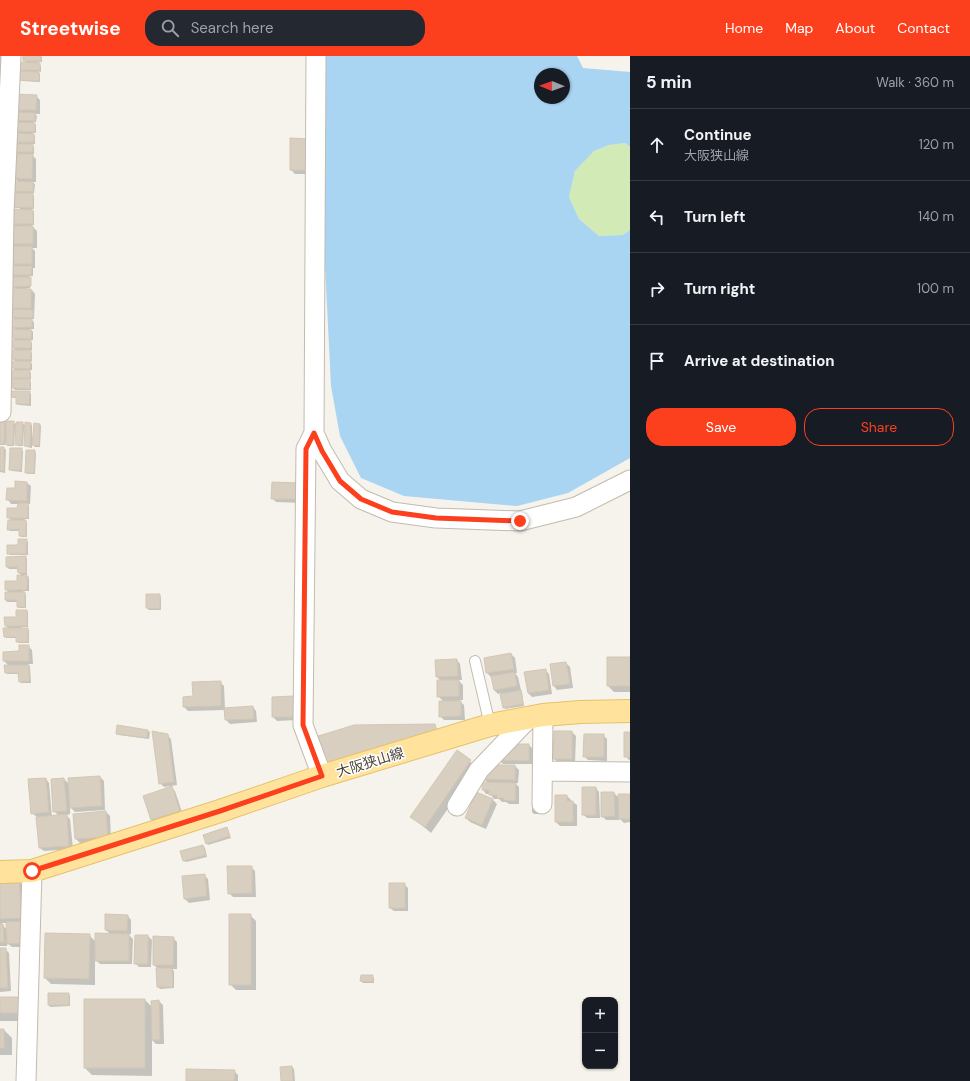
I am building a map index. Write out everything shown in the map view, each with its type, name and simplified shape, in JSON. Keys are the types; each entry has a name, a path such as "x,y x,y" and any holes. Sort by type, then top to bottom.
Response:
{"main road":[{"name":"大阪狭山線","path":"0,872 32,871 220,811 322,776 490,725 536,717 580,712 630,711"}],"street":[{"path":"0,412 3,141 5,90 11,56"},
{"path":"316,56 314,433 322,451 340,481 361,499 392,512 436,518 520,521 576,507 630,480"},
{"path":"314,433 306,449 303,725 322,776"},
{"path":"536,717 542,771 542,804"},
{"path":"457,806 479,770 536,717"},
{"path":"542,771 630,772"},
{"path":"26,1081 32,871"}],"lane":[{"path":"475,661 490,725"}],"green space":[{"path":"625,143 630,147 630,230 623,235 599,236 579,219 569,197 575,171 594,151 609,145"}],"water":[{"path":"325,56 577,56 583,68 630,72 630,147 625,143 609,145 594,151 575,171 569,197 579,219 599,236 623,235 630,230 630,458 568,493 517,506 404,496 361,478 340,436 331,386 324,245"}],"building":[{"path":"23,56 41,56 41,61 23,61"},
{"path":"19,62 40,63 40,70 19,70"},
{"path":"19,71 39,72 39,81 19,80"},
{"path":"15,94 37,95 36,110 15,110"},
{"path":"15,112 35,113 35,121 15,120"},
{"path":"15,122 35,123 35,132 15,131"},
{"path":"15,133 34,134 34,142 14,142"},
{"path":"290,138 309,139 309,170 290,170"},
{"path":"14,144 33,144 33,152 14,152"},
{"path":"14,154 33,154 32,179 13,178"},
{"path":"12,181 33,182 33,192 12,191"},
{"path":"12,193 33,193 33,208 11,207"},
{"path":"12,209 33,210 33,224 11,224"},
{"path":"11,226 33,226 33,244 11,244"},
{"path":"11,246 32,246 32,264 11,264"},
{"path":"11,266 32,266 31,275 11,275"},
{"path":"11,277 31,277 31,286 11,287"},
{"path":"11,288 31,289 31,308 10,308"},
{"path":"11,309 33,310 33,318 11,317"},
{"path":"11,319 32,319 32,327 11,328"},
{"path":"12,329 32,330 31,339 12,338"},
{"path":"11,340 31,340 31,348 12,348"},
{"path":"12,350 31,350 31,360 12,359"},
{"path":"12,361 31,361 30,369 12,368"},
{"path":"12,370 30,370 30,378 12,378"},
{"path":"12,379 30,379 30,389 12,388"},
{"path":"11,391 30,391 29,404 16,404 16,397 11,397"},
{"path":"0,420 5,420 4,444 0,444"},
{"path":"6,421 14,421 13,445 6,445"},
{"path":"16,422 23,422 22,445 15,445"},
{"path":"25,422 31,423 30,446 24,446"},
{"path":"34,423 40,424 39,446 32,445"},
{"path":"0,447 4,447 4,471 0,471"},
{"path":"10,448 22,448 21,470 9,470"},
{"path":"26,450 35,450 34,473 25,473"},
{"path":"15,481 27,482 27,501 6,500 7,488 15,488"},
{"path":"272,482 300,483 299,499 271,499"},
{"path":"18,503 28,503 28,518 7,518 7,508 17,508"},
{"path":"8,520 26,520 26,536 19,536 19,529 7,530"},
{"path":"18,539 27,539 26,554 7,554 7,545 18,545"},
{"path":"26,556 26,573 18,573 17,567 6,567 6,557"},
{"path":"17,575 28,576 27,590 5,590 5,581 17,581"},
{"path":"5,592 25,592 25,607 17,607 17,600 5,600"},
{"path":"146,594 160,594 160,609 146,608"},
{"path":"16,610 27,610 27,626 5,626 4,617 16,617"},
{"path":"3,628 28,628 28,642 16,642 16,637 4,637"},
{"path":"19,645 29,645 29,661 3,661 3,652 19,651"},
{"path":"511,653 514,669 486,673 484,658"},
{"path":"607,657 630,657 630,686 607,686"},
{"path":"457,659 458,676 436,677 435,660"},
{"path":"566,662 570,684 553,686 550,664"},
{"path":"4,665 29,665 29,681 19,682 18,673 5,673"},
{"path":"546,669 549,690 528,693 524,672"},
{"path":"515,672 517,686 494,690 491,676"},
{"path":"437,680 459,680 459,696 437,697"},
{"path":"221,681 221,706 183,707 183,697 193,696 192,682"},
{"path":"521,690 523,704 503,708 500,694"},
{"path":"294,696 294,717 272,717 272,697"},
{"path":"439,701 461,701 461,716 439,717"},
{"path":"253,706 254,719 225,720 224,708"},
{"path":"435,724 437,731 321,766 312,738 354,725"},
{"path":"117,725 148,730 147,738 116,734"},
{"path":"152,731 168,734 174,782 159,784"},
{"path":"554,731 572,731 572,759 553,759"},
{"path":"624,732 630,732 630,757 624,757"},
{"path":"584,734 604,734 604,757 583,757"},
{"path":"509,744 529,744 529,761 498,760"},
{"path":"457,750 471,760 425,827 410,817"},
{"path":"487,765 515,765 515,780 483,779"},
{"path":"100,776 102,806 70,808 68,778"},
{"path":"46,778 49,812 31,814 28,779"},
{"path":"64,778 67,811 53,812 51,779"},
{"path":"482,782 516,783 515,801 497,798 497,795 489,795 489,790 482,790"},
{"path":"172,786 180,811 151,820 143,796"},
{"path":"582,787 596,787 596,815 582,815"},
{"path":"476,792 493,799 482,825 465,818"},
{"path":"601,792 614,792 615,816 601,817"},
{"path":"618,794 630,794 630,819 619,819"},
{"path":"555,795 567,795 567,801 573,801 573,822 555,822"},
{"path":"106,811 108,837 75,839 73,814"},
{"path":"67,814 69,846 39,848 36,817"},
{"path":"227,827 230,836 206,844 203,835"},
{"path":"203,845 206,855 183,861 180,851"},
{"path":"227,866 252,866 252,893 228,894"},
{"path":"205,874 207,896 184,899 182,876"},
{"path":"19,881 22,918 0,919 0,883"},
{"path":"389,883 405,883 405,908 389,908"},
{"path":"105,914 128,915 127,931 105,930"},
{"path":"229,914 251,914 251,985 229,985"},
{"path":"22,921 23,943 7,944 6,922"},
{"path":"0,924 3,924 4,942 0,942"},
{"path":"45,933 90,934 89,979 44,978"},
{"path":"95,933 129,934 129,961 95,961"},
{"path":"135,935 148,935 148,964 134,964"},
{"path":"153,936 174,937 173,965 153,965"},
{"path":"0,948 6,948 8,988 0,988"},
{"path":"156,968 172,968 173,987 157,987"},
{"path":"361,975 373,975 373,982 360,981"},
{"path":"48,993 69,993 69,1005 48,1005"},
{"path":"0,997 19,997 19,1013 0,1013"},
{"path":"84,999 145,999 145,1068 84,1068"},
{"path":"159,1000 160,1040 152,1040 151,1001"},
{"path":"0,1029 4,1029 4,1048 0,1048"},
{"path":"292,1066 293,1081 281,1081 280,1067"},
{"path":"186,1069 235,1070 234,1081 186,1081"}],"route":[{"path":"32,871 220,811 322,776 303,725 306,449 314,433 322,451 340,481 361,499 392,512 436,518 520,521"}]}
